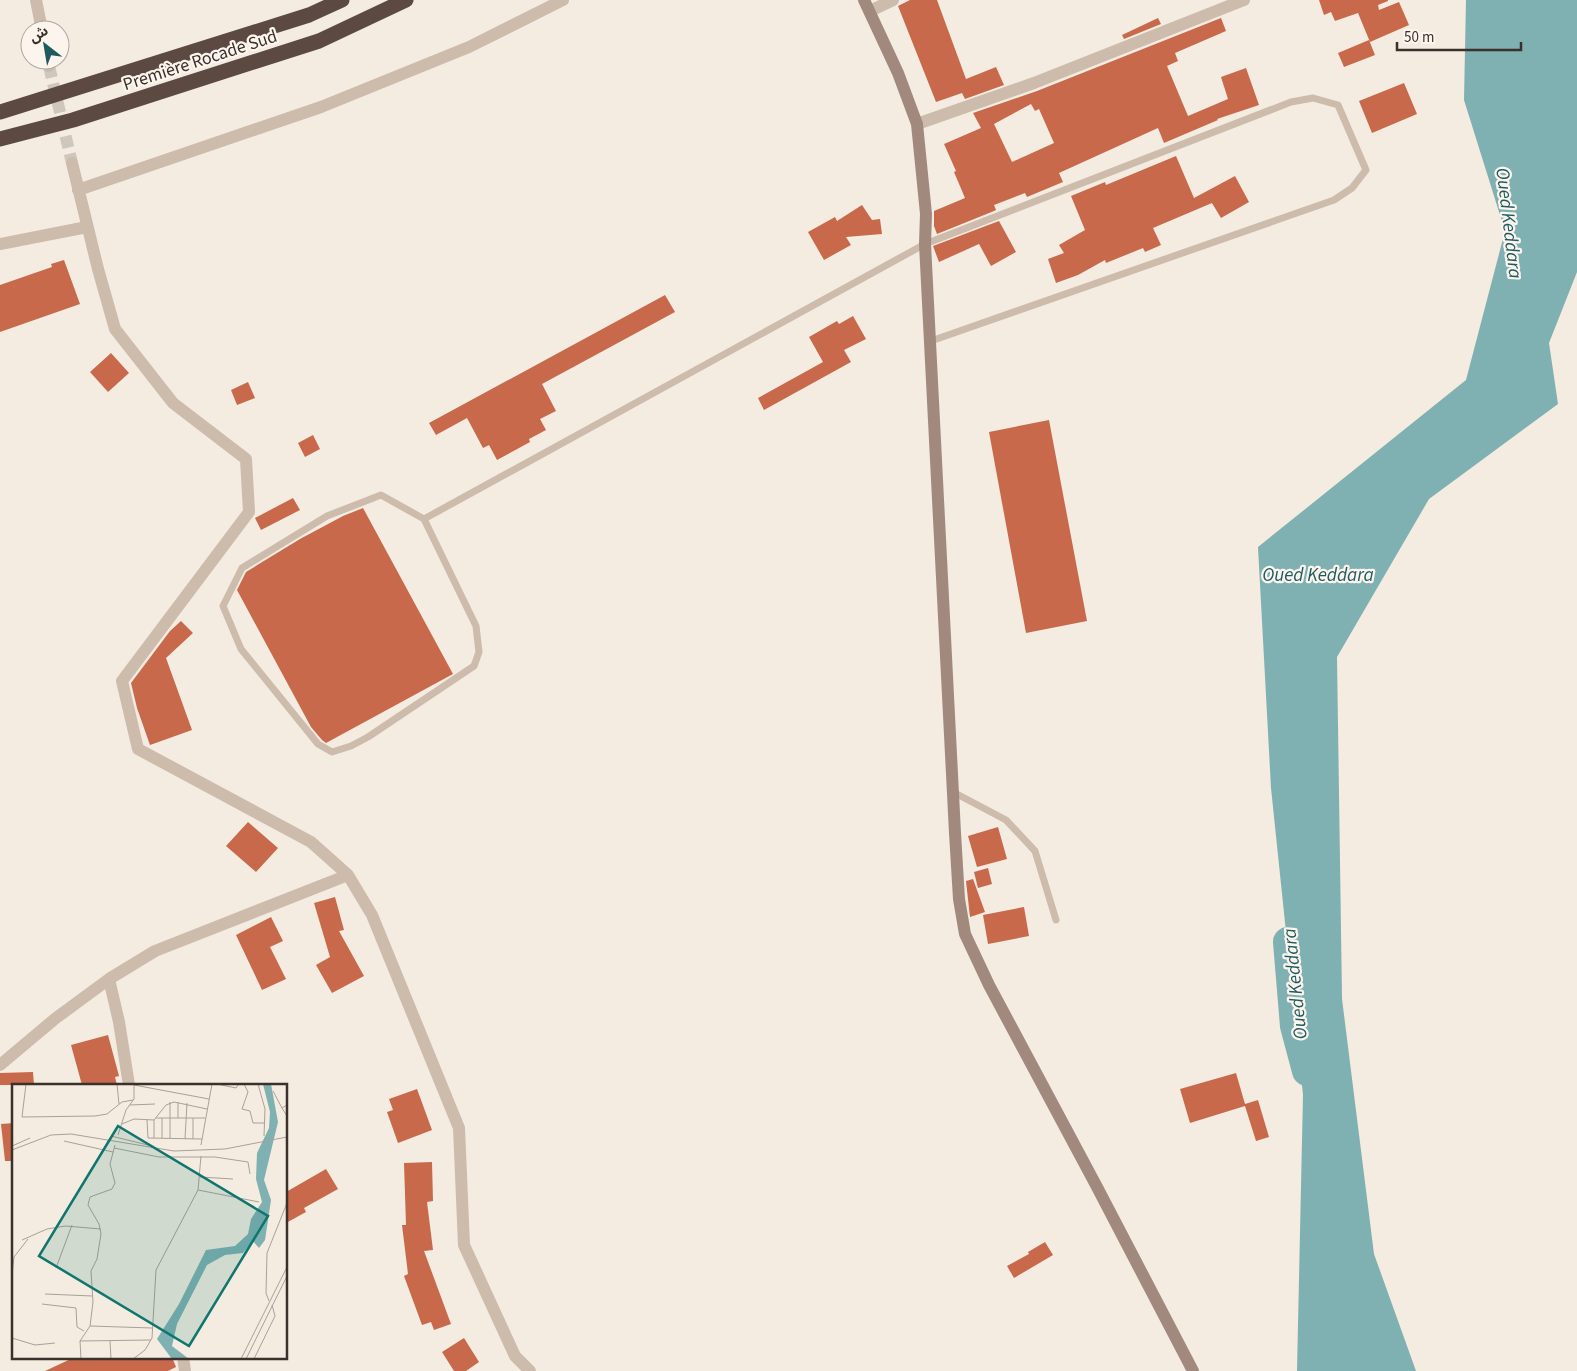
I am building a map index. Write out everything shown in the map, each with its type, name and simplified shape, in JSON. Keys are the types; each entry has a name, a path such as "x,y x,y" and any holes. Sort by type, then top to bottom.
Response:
{"highway":[{"name":"Première Rocade Sud","path":"0,112 309,15 342,0"},
{"name":"Première Rocade Sud","path":"0,139 73,120 319,41 406,0"}],"main road":[{"path":"867,6 898,73 916,124 926,214 925,244 953,792 959,899 965,934 989,985 1097,1187 1192,1371"}],"street":[{"path":"36,0 40,20"},
{"path":"78,190 321,107 469,47 563,0"},
{"path":"867,6 893,0"},
{"path":"916,124 1034,83 1244,0"},
{"path":"72,163 98,269 116,329 173,403 246,459 249,512 122,681 138,749 311,842 348,875 372,915 459,1128 464,1245 515,1356 530,1371"},
{"path":"0,244 87,227"},
{"path":"0,1065 56,1018 109,979 155,951 348,875"},
{"path":"109,979 119,1022 129,1084"},
{"path":"183,1358 185,1371"}],"lane":[{"path":"424,519 925,244 1291,102 1312,98 1338,105 1366,170 1352,188 1334,200 931,341"},
{"path":"381,495 424,519 476,626 479,652 474,666 368,737 351,746 332,752 318,744 241,649 223,606 242,568 327,516 381,495"},
{"path":"953,792 1006,820 1035,852 1056,920"}],"water":[{"name":"Oued Keddara","path":"1466,0 1577,0 1577,272 1549,343 1558,404 1429,499 1337,657 1342,999 1374,1254 1416,1371 1297,1371 1303,1095 1271,788 1258,547 1466,380 1505,231 1464,100"}],"building":[{"path":"910,0 937,0 966,79 996,67 1004,85 965,99 962,93 936,102 898,6"},
{"path":"1319,0 1388,0 1378,5 1379,10 1399,2 1409,25 1370,42 1358,13 1335,21 1331,12 1324,15"},
{"path":"1158,18 1161,24 1124,39 1122,35"},
{"path":"1221,18 1226,31 1175,53 1178,61 1167,66 1188,116 1228,99 1221,77 1246,68 1259,105 1217,119 1164,143 1158,128 1059,173 1063,182 1027,197 1025,193 994,205 996,210 937,234 934,226 934,211 965,198 944,144 981,128 973,113 1037,91","holes":["1031,104 1035,111 1039,109 1054,143 1012,162 994,124"]},
{"path":"1369,40 1375,55 1344,67 1338,53"},
{"path":"1404,83 1417,114 1372,133 1359,101"},
{"path":"1176,156 1194,198 1235,176 1249,202 1221,218 1212,203 1153,228 1161,245 1145,252 1143,248 1106,263 1105,260 1078,275 1056,283 1048,259 1064,253 1059,245 1085,230 1071,196 1105,182 1106,185"},
{"path":"862,205 872,220 880,219 882,234 846,237 851,245 824,260 808,232 835,217 837,221"},
{"path":"999,221 1016,252 991,266 979,244 939,262 933,246"},
{"path":"64,260 80,304 0,332 0,285 52,267 51,264"},
{"path":"665,295 675,312 542,384 556,411 540,419 546,430 529,439 530,442 497,460 489,445 483,448 467,418 436,435 429,423"},
{"path":"853,316 866,339 844,350 851,362 764,410 758,398 823,362 809,337 837,321 839,324"},
{"path":"111,353 129,373 108,392 90,372"},
{"path":"248,382 255,398 237,405 231,390"},
{"path":"1049,420 1087,621 1026,633 989,432"},
{"path":"313,435 320,449 305,457 298,443"},
{"path":"293,498 300,510 261,530 255,518"},
{"path":"363,508 453,674 326,743 311,727 237,590 246,572 300,539 343,516"},
{"path":"181,621 193,633 166,658 192,730 150,745 137,708 131,683 170,631"},
{"path":"248,822 278,848 256,872 226,846"},
{"path":"998,827 1007,859 977,867 968,836"},
{"path":"988,868 992,884 978,888 974,872"},
{"path":"973,879 985,912 970,917 966,881"},
{"path":"335,897 344,930 339,931 364,976 332,993 316,965 330,957 314,903"},
{"path":"1024,907 1029,936 988,944 983,915"},
{"path":"271,917 283,941 270,947 286,979 262,990 236,935"},
{"path":"108,1035 119,1076 115,1077 117,1084 82,1084 71,1045"},
{"path":"33,1072 34,1084 0,1085 0,1073"},
{"path":"1236,1073 1245,1104 1258,1100 1269,1137 1256,1141 1245,1106 1190,1123 1180,1089"},
{"path":"417,1089 432,1130 398,1143 387,1112 393,1110 389,1099"},
{"path":"12,1123 12,1161 5,1161 1,1124"},
{"path":"432,1162 433,1201 427,1202 433,1250 424,1251 451,1324 434,1330 431,1322 422,1325 404,1276 408,1274 402,1225 406,1225 404,1163"},
{"path":"326,1169 338,1189 304,1208 306,1212 288,1222 288,1191"},
{"path":"1045,1242 1053,1255 1014,1278 1007,1266 1029,1254 1028,1252"},
{"path":"464,1338 479,1362 466,1371 454,1371 442,1352"},
{"path":"73,1358 172,1358 176,1367 168,1371 45,1371"}],"waterway":[{"name":"Oued Keddara","path":"1288,942 1295,1026 1307,1071"}],"tunnel":[{"path":"50,70 72,163"}]}
